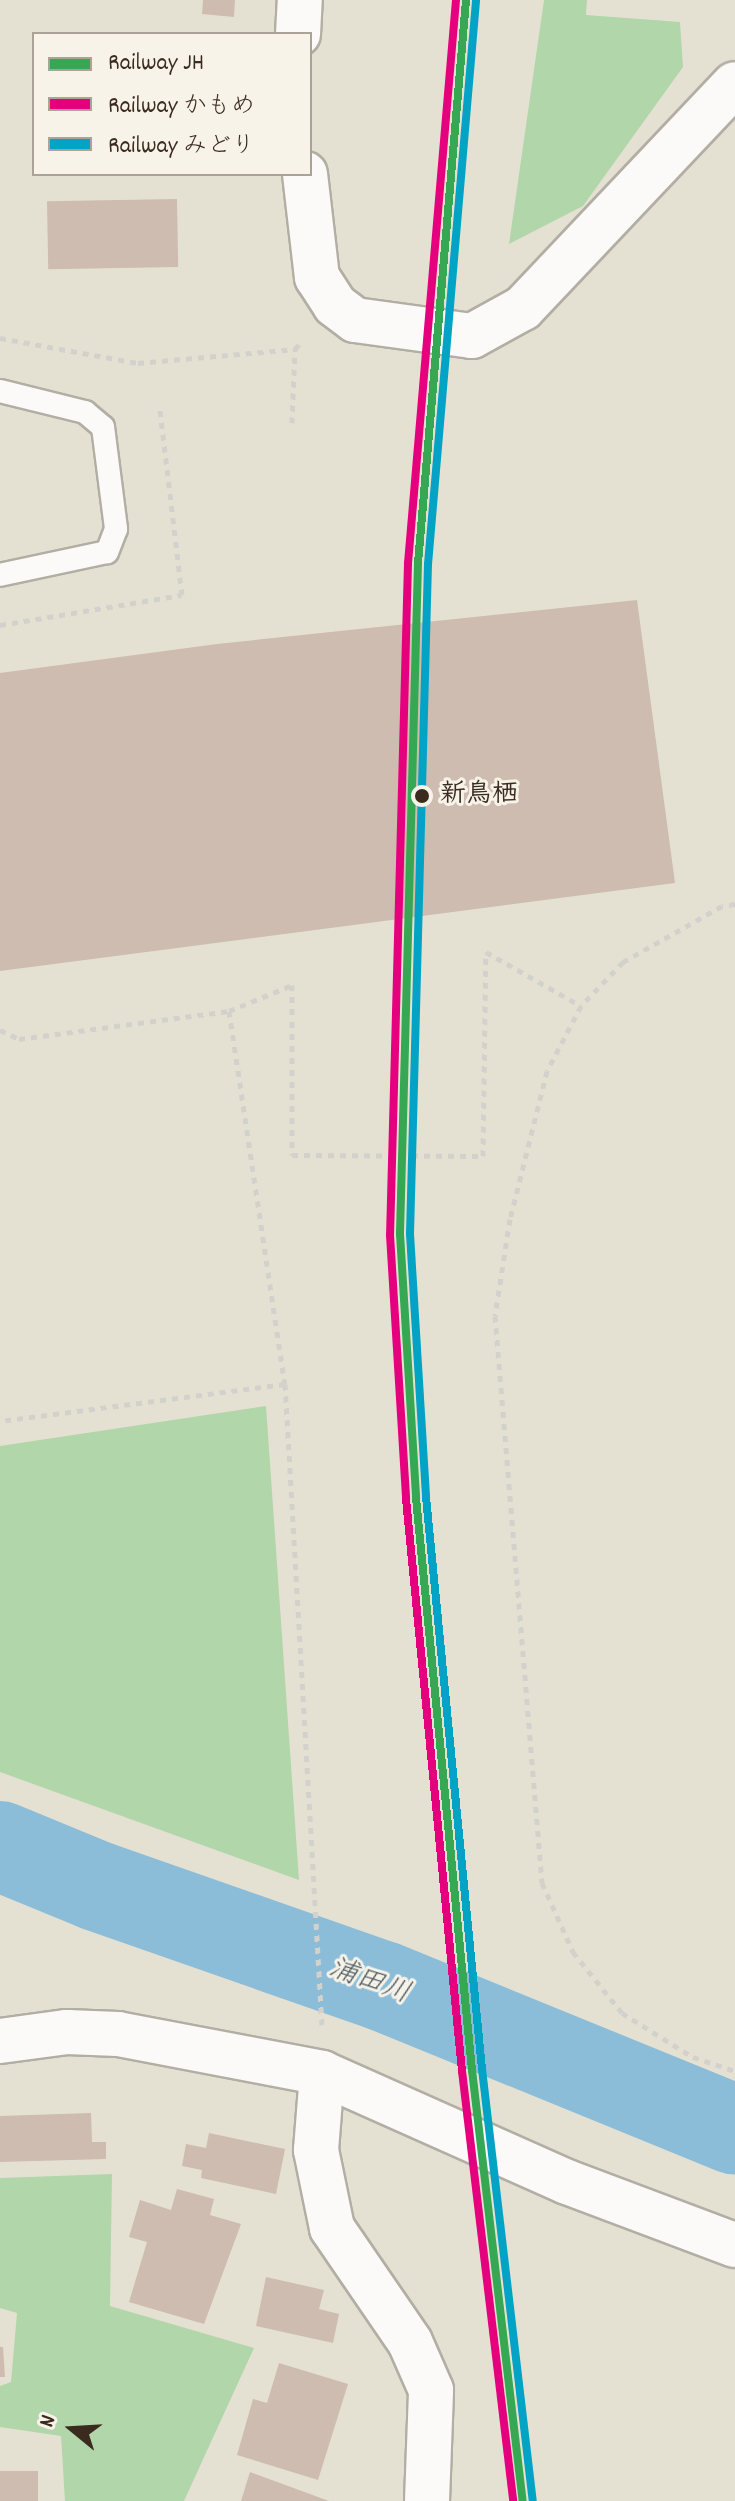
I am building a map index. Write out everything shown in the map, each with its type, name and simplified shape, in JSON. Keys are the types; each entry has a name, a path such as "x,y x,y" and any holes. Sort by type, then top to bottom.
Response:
{"street":[{"path":"298,32 300,0"},
{"path":"305,176 317,277 335,305 355,320 472,336 523,308 735,84"},
{"path":"0,2041 67,2032 118,2034 322,2073 567,2182 735,2245"},
{"path":"322,2073 316,2150 332,2228 410,2342 431,2390 427,2501"}],"lane":[{"path":"0,391 85,412 103,427 116,529 107,552 0,575"}],"path":[{"path":"292,423 295,349 335,305"},
{"path":"0,338 138,363 295,349"},
{"path":"735,904 722,906 623,962 581,1006 547,1071 510,1219 495,1316 542,1883 573,1952 622,2013 693,2057 735,2071"},
{"path":"0,1030 19,1039 229,1011 292,985 292,1155 483,1156 486,952 581,1006"},
{"path":"229,1011 285,1384 321,2012"},
{"path":"0,1421 285,1384"}],"green space":[{"path":"544,0 587,0 586,15 680,22 683,67 583,206 509,244"},
{"path":"266,1406 299,1880 0,1772 0,1446"},
{"path":"112,2174 110,2306 254,2348 184,2501 65,2501 61,2436 0,2427 0,2386 11,2382 17,2313 0,2308 0,2178"}],"building":[{"path":"203,0 235,0 234,17 202,14"},
{"path":"177,199 178,267 48,269 47,201"},
{"path":"637,600 675,883 0,971 0,673 217,644"},
{"path":"91,2113 92,2142 106,2142 106,2159 0,2162 0,2116"},
{"path":"209,2133 285,2149 276,2194 201,2178 202,2170 182,2166 186,2144 206,2148"},
{"path":"177,2189 214,2199 210,2215 241,2224 204,2324 129,2302 147,2242 129,2237 140,2200 171,2210"},
{"path":"266,2277 324,2290 319,2309 339,2314 333,2343 256,2326"},
{"path":"0,2347 3,2347 5,2377 0,2377"},
{"path":"279,2363 348,2384 318,2480 237,2455 253,2399 267,2403"},
{"path":"0,2471 38,2471 38,2501 0,2501"},
{"path":"250,2472 329,2501 241,2501"}],"waterway":[{"name":"浦田川","path":"0,1846 97,1886 383,1986 735,2130"}],"rail line":[{"name":"かもめ","path":"456,0 408,563 390,1235 406,1499 462,2071 513,2501"},
{"name":"JH","path":"466,0 418,563 400,1234 416,1498 472,2070 523,2501"},
{"name":"みどり","path":"476,1 428,564 410,1234 426,1497 482,2069 533,2500"}],"place":[{"name":"新鳥栖","path":"422,796"}]}
